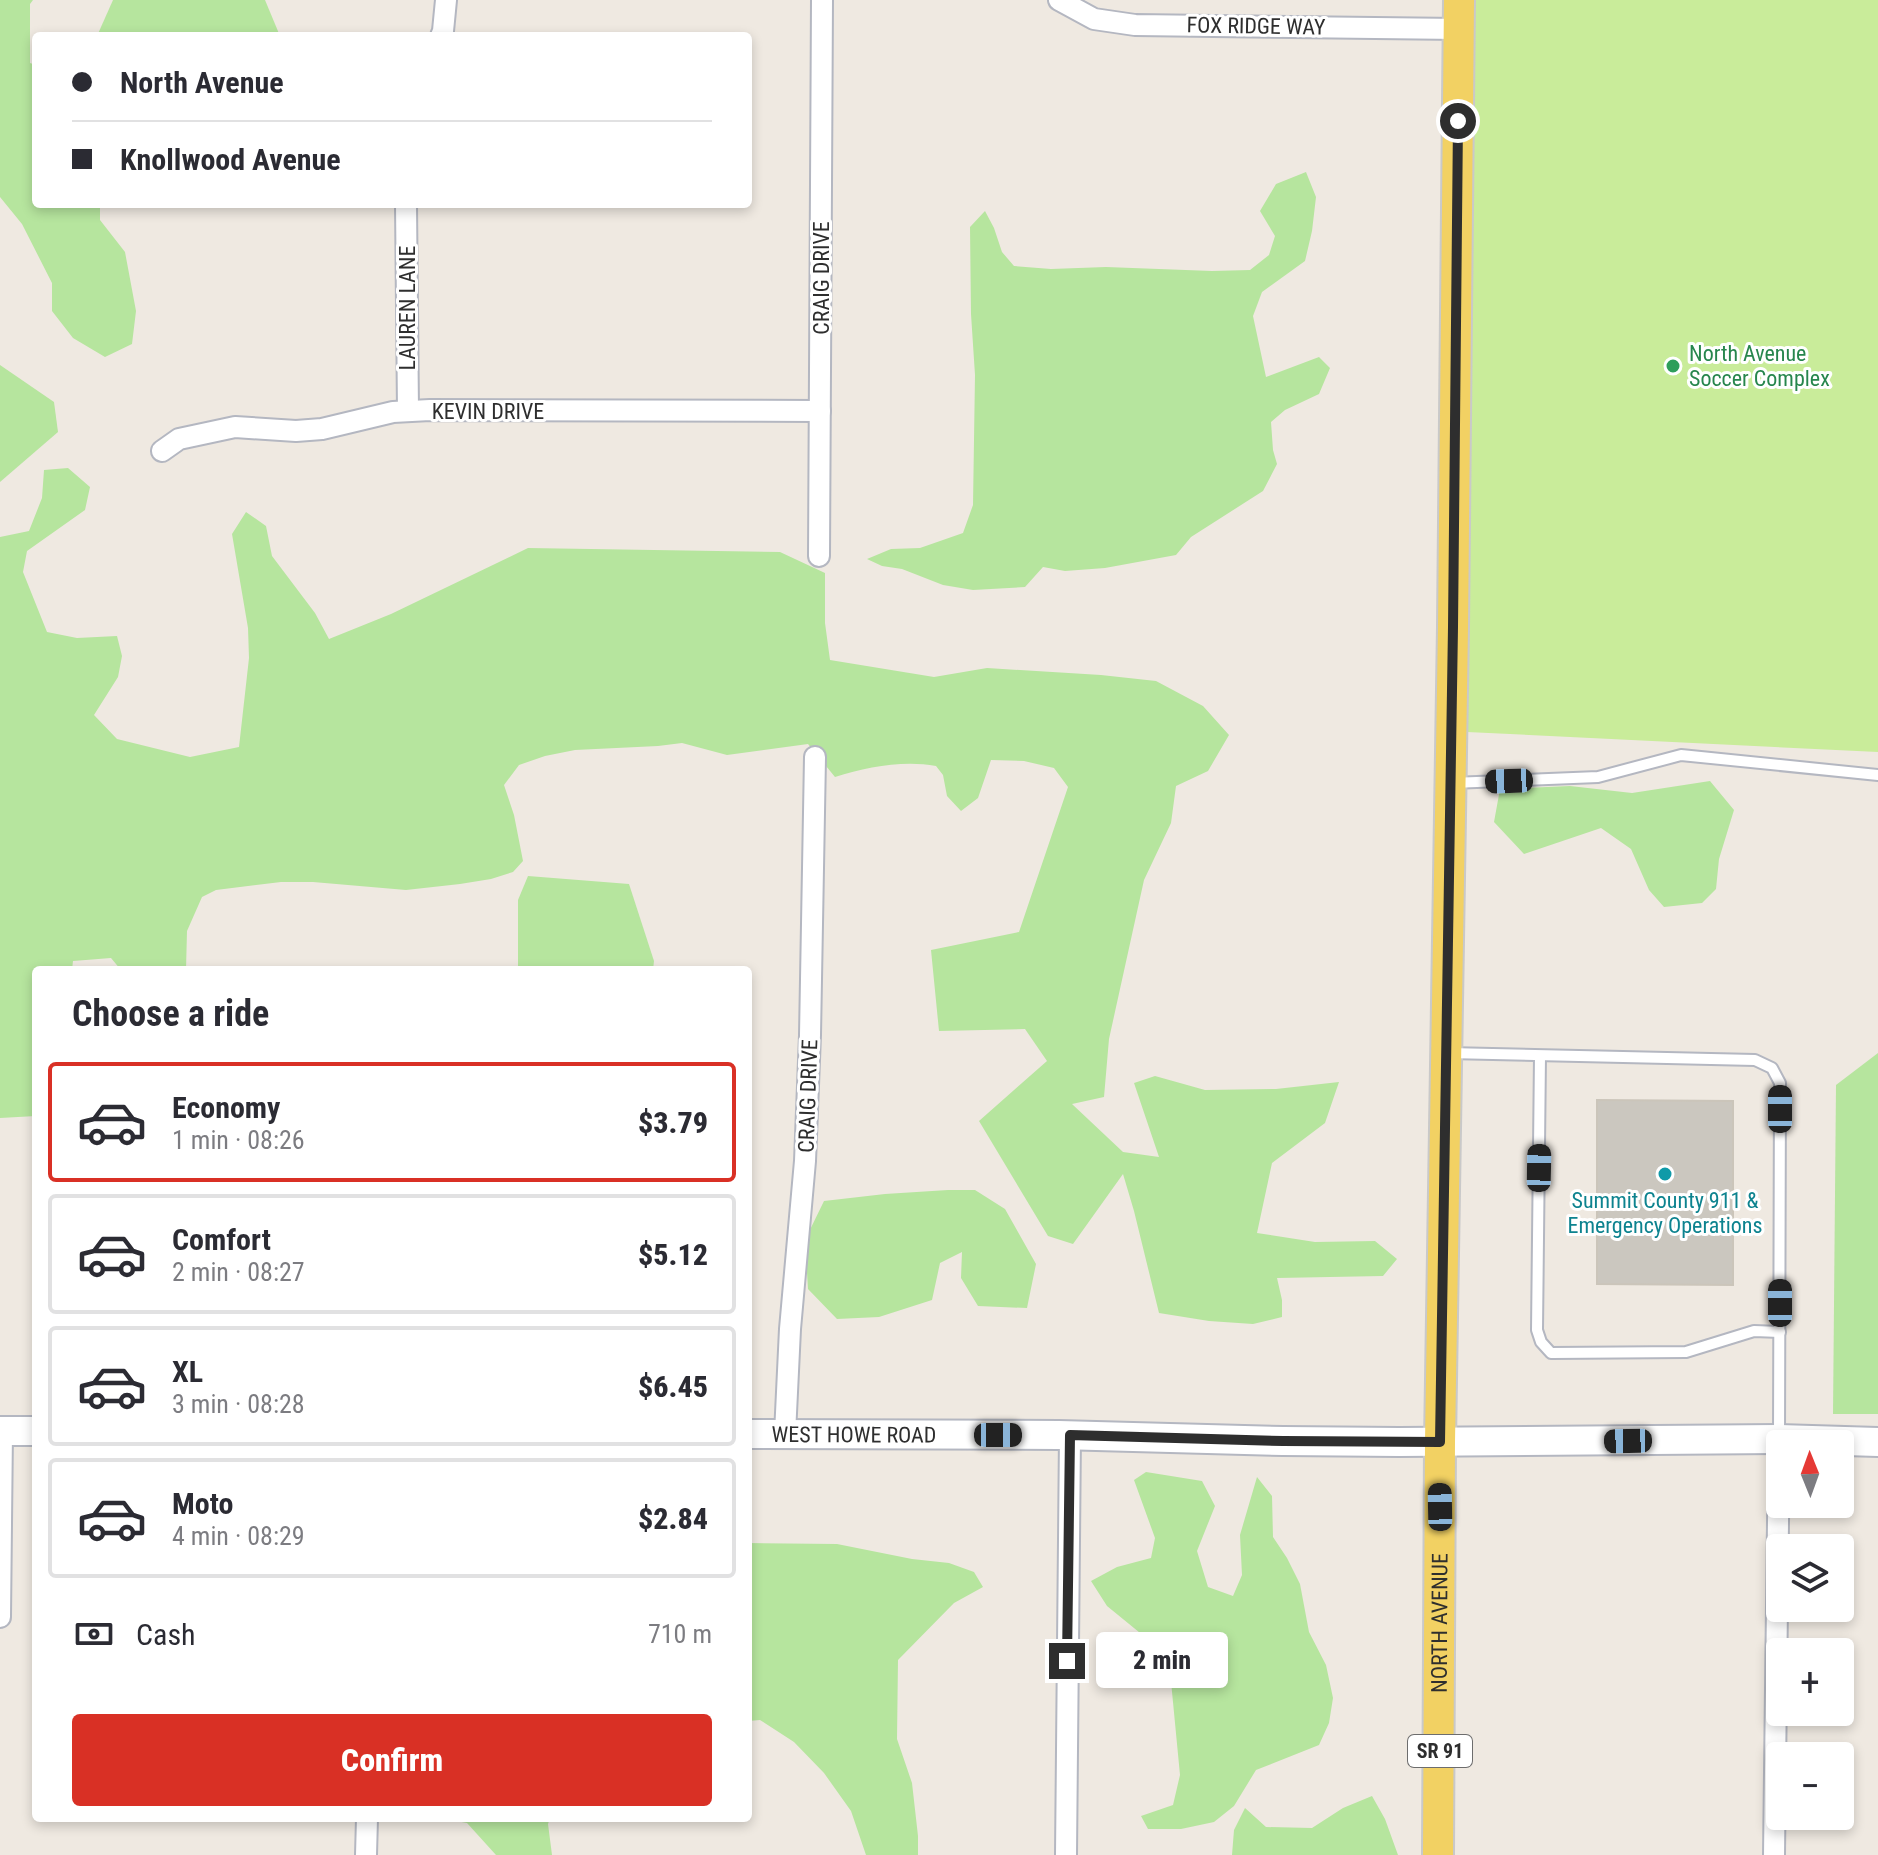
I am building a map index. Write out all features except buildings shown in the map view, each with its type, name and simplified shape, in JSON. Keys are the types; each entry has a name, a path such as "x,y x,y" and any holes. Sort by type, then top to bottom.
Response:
{"main road":[{"name":"NORTH AVENUE","path":"1438,1855 1440,1442 1454,581 1459,14"},
{"path":"1,1431 32,1431"},
{"name":"WEST HOWE ROAD","path":"752,1434 1070,1435 1440,1442 1766,1439"},
{"name":"WEST HOWE ROAD","path":"1854,1441 1878,1442"}],"street":[{"path":"443,32 446,0"},
{"name":"CRAIG DRIVE","path":"819,556 822,0"},
{"name":"FOX RIDGE WAY","path":"1059,0 1094,19 1135,25 1459,14"},
{"name":"LAUREN LANE","path":"406,208 408,411"},
{"name":"KEVIN DRIVE","path":"162,451 179,439 235,427 296,431 322,429 408,411 820,411"},
{"name":"CRAIG DRIVE","path":"785,1434 790,1329 806,1145 815,757"},
{"path":"0,1617 1,1431"},
{"path":"1066,1855 1070,1435"},
{"path":"1774,1855 1778,1518"},
{"path":"366,1855 367,1822"}],"lane":[{"path":"1450,783 1598,777 1681,755 1878,775"},
{"path":"1446,1053 1755,1060 1772,1068 1780,1083 1779,1430"},
{"path":"1540,1056 1537,1330 1541,1342 1551,1353 1686,1352 1754,1331 1780,1332"}],"green space":[{"path":"0,0 33,0 30,4 32,208 100,208 100,220 125,252 136,311 132,344 105,357 73,338 52,311 52,283 22,224 0,197"},
{"path":"113,0 265,0 278,32 99,32"},
{"name":"North Avenue Soccer Complex","path":"1470,0 1878,0 1878,752 1467,732"},
{"path":"1306,172 1316,197 1305,261 1262,292 1253,316 1266,377 1319,357 1330,368 1319,394 1285,410 1271,422 1277,464 1263,491 1191,537 1176,555 1105,568 1065,571 1043,567 1025,587 973,590 943,585 867,559 891,549 920,548 963,533 973,505 975,375 970,227 985,211 1002,252 1014,266 1250,270 1269,255 1275,236 1260,211 1276,184"},
{"path":"0,365 54,402 58,432 0,482"},
{"path":"68,468 90,487 85,510 27,551 23,572 47,632 77,638 117,636 122,656 118,677 94,715 117,739 190,757 239,747 249,658 248,628 232,534 246,512 266,526 272,556 315,613 329,639 391,614 528,548 780,552 825,573 825,623 830,660 934,677 987,668 1156,681 1203,706 1229,735 1208,771 1176,786 1171,823 1144,880 1109,1039 1104,1097 1072,1104 1123,1152 1159,1157 1134,1083 1155,1076 1205,1090 1276,1089 1339,1082 1325,1123 1272,1163 1257,1233 1315,1242 1375,1241 1397,1259 1383,1276 1277,1278 1282,1317 1253,1324 1159,1313 1123,1174 1073,1244 1048,1236 979,1121 1047,1061 1025,1029 939,1031 931,950 1019,932 1068,787 1054,768 1024,761 991,760 978,798 961,811 947,796 943,775 936,766 885,766 835,777 808,744 727,755 682,743 575,750 519,765 504,785 514,815 523,861 513,872 491,879 406,890 281,882 216,890 202,897 187,931 186,966 118,966 111,958 73,961 72,966 32,966 32,1116 0,1118 0,537 29,531 42,498 44,470"},
{"path":"1710,781 1734,810 1719,859 1716,889 1702,903 1664,907 1649,890 1631,849 1601,828 1524,854 1494,822 1500,789 1570,786 1632,793"},
{"path":"528,876 629,884 653,966 518,966 518,900"},
{"path":"1878,1053 1878,1414 1833,1414 1836,1085"},
{"path":"975,1190 1005,1209 1036,1264 1027,1308 978,1306 961,1278 962,1252 940,1263 932,1300 879,1317 837,1319 808,1289 805,1240 824,1201"},
{"path":"1146,1472 1202,1481 1215,1506 1197,1551 1208,1587 1233,1596 1242,1575 1240,1535 1257,1477 1272,1496 1273,1537 1300,1584 1309,1632 1326,1665 1333,1698 1329,1723 1319,1745 1256,1770 1234,1806 1214,1822 1181,1829 1148,1829 1141,1816 1173,1805 1180,1775 1170,1671 1145,1637 1107,1606 1091,1581 1117,1567 1151,1558 1155,1538 1134,1480"},
{"path":"752,1543 837,1544 949,1563 974,1572 983,1587 954,1603 898,1660 897,1739 912,1783 918,1855 866,1855 851,1811 824,1773 794,1742 760,1720 752,1721"},
{"path":"1372,1796 1385,1819 1398,1855 1232,1855 1234,1830 1245,1808 1266,1827 1312,1828 1343,1808"},
{"path":"462,1822 549,1822 552,1855 496,1855 467,1823"}],"place":[{"name":"North Avenue Soccer Complex","path":"1673,366"},
{"name":"Summit County 911 & Emergency Operations","path":"1665,1174"}],"route":[{"path":"1067,1661 1070,1435 1440,1442 1458,121"}]}
